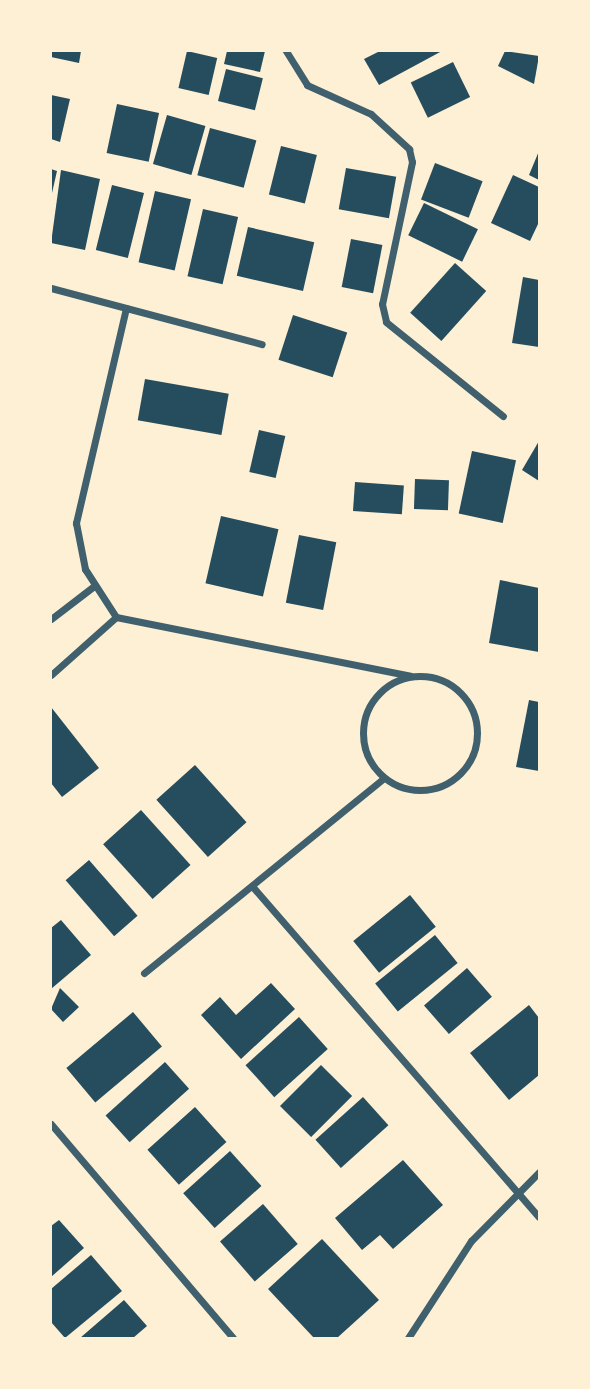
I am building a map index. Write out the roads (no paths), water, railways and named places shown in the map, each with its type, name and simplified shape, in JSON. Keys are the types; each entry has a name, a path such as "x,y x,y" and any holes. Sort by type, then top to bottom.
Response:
{"street":[{"path":"286,51 307,85 371,114 410,149 412,162 382,304 386,323 503,416"},
{"path":"51,288 262,344"},
{"path":"126,307 78,496 78,554 94,586 117,617 410,676 430,677 465,698 477,737 472,757 444,786 403,788 384,778 363,747 362,729 376,694 410,676"},
{"path":"51,619 94,586"},
{"path":"51,675 117,617"},
{"path":"144,973 384,778"},
{"path":"252,886 539,1217"},
{"path":"51,1124 233,1338"},
{"path":"408,1338 471,1241 539,1172"}]}
